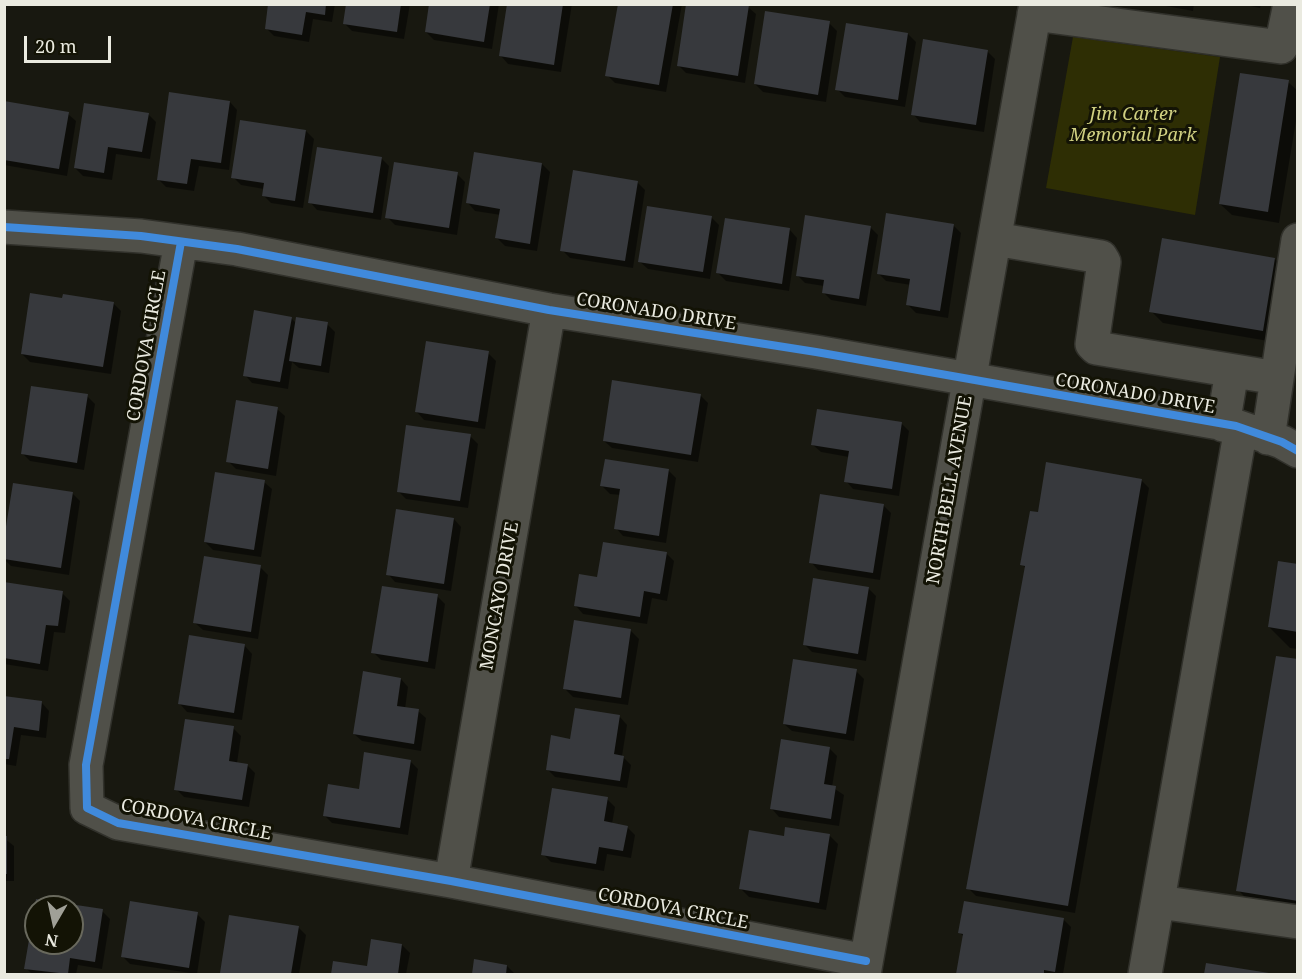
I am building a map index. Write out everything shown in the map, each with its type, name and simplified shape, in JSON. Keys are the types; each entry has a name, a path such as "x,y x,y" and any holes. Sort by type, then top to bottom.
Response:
{"street":[{"path":"1035,10 1281,47 1290,4"},
{"name":"NORTH BELL AVENUE","path":"865,968 1035,10"},
{"name":"CORONADO DRIVE","path":"4,228 73,230 237,249 549,310 816,352 970,381 1137,408 1244,430 1298,452"},
{"path":"995,239 1101,257 1104,262 1092,344 1096,348 1277,378"},
{"path":"1244,430 1277,378 1298,240"},
{"name":"CORDOVA CIRCLE","path":"181,242 86,765 87,808 118,823 451,881 865,968"},
{"name":"MONCAYO DRIVE","path":"451,881 549,310"},
{"path":"1137,408 1146,356"},
{"path":"1145,975 1244,430 1232,371"},
{"path":"1159,902 1298,922"}],"green space":[{"name":"Jim Carter Memorial Park","path":"1073,37 1220,57 1195,215 1046,188"}],"building":[{"path":"268,4 326,4 325,15 306,12 302,35 265,29"},
{"path":"346,4 401,4 397,32 343,24"},
{"path":"429,4 490,4 484,42 425,32"},
{"path":"507,4 563,4 554,65 499,56"},
{"path":"618,4 673,4 659,85 605,76"},
{"path":"686,4 749,5 738,76 677,66"},
{"path":"765,11 830,21 818,95 754,84"},
{"path":"846,23 908,33 898,100 835,90"},
{"path":"923,39 988,50 976,125 911,115"},
{"path":"1240,73 1289,80 1268,212 1219,204"},
{"path":"169,92 230,101 221,163 191,159 187,184 157,180"},
{"path":"4,101 69,112 59,169 4,160"},
{"path":"84,103 149,113 142,152 108,147 104,173 74,168"},
{"path":"240,120 306,130 295,201 262,196 264,183 231,178"},
{"path":"317,147 382,157 373,213 308,203"},
{"path":"474,152 542,163 530,244 495,238 500,209 466,203"},
{"path":"394,162 458,172 449,228 385,218"},
{"path":"573,170 638,181 625,261 560,251"},
{"path":"647,206 712,216 703,272 638,262"},
{"path":"886,213 954,224 940,311 906,305 910,279 877,274"},
{"path":"805,215 871,226 859,299 822,293 824,280 796,276"},
{"path":"725,218 790,228 782,284 716,273"},
{"path":"1162,238 1275,258 1263,331 1149,312"},
{"path":"30,293 62,298 63,294 114,302 103,367 21,354"},
{"path":"254,310 292,317 280,382 243,376"},
{"path":"296,317 328,322 321,366 289,361"},
{"path":"426,341 489,351 478,422 415,412"},
{"path":"612,380 701,394 691,455 603,441"},
{"path":"31,386 88,394 77,463 21,454"},
{"path":"236,400 278,407 268,469 226,462"},
{"path":"817,409 902,422 892,489 844,482 849,451 811,445"},
{"path":"406,425 471,434 460,501 397,492"},
{"path":"605,459 669,469 659,536 614,529 620,489 600,486"},
{"path":"1046,462 1142,479 1068,906 966,889 1025,566 1020,565 1030,511 1038,512"},
{"path":"215,472 265,480 254,550 204,542"},
{"path":"13,483 73,492 61,568 4,559 4,539"},
{"path":"820,494 884,504 873,573 809,563"},
{"path":"396,509 454,518 444,584 386,575"},
{"path":"603,542 667,552 660,594 644,591 640,617 574,606 579,574 597,577"},
{"path":"204,556 261,565 251,632 193,623"},
{"path":"1278,561 1298,564 1298,632 1268,627"},
{"path":"813,578 869,587 858,654 803,645"},
{"path":"4,582 63,591 58,626 46,625 40,664 4,658"},
{"path":"382,586 438,594 428,662 371,653"},
{"path":"574,620 631,629 621,698 563,689"},
{"path":"189,635 245,644 234,713 178,704"},
{"path":"1276,656 1298,659 1298,901 1236,891"},
{"path":"793,659 857,669 846,734 783,724"},
{"path":"363,671 401,678 397,706 419,709 414,744 353,734"},
{"path":"4,696 42,701 39,731 14,727 9,759 4,759"},
{"path":"575,708 620,715 614,754 624,756 620,781 546,770 551,735 570,739"},
{"path":"185,719 234,726 229,761 248,764 242,800 174,790"},
{"path":"781,739 830,747 824,784 836,786 831,819 770,809"},
{"path":"364,752 411,760 400,828 323,816 328,784 359,789"},
{"path":"552,788 608,797 604,821 628,826 623,851 599,847 596,864 541,855"},
{"path":"785,827 830,834 819,903 739,889 749,830 784,836"},
{"path":"4,836 7,836 7,874 4,874"},
{"path":"130,901 198,912 189,968 121,957"},
{"path":"964,901 1064,918 1055,972 1044,970 1044,974 956,974 963,934 958,933"},
{"path":"84,906 103,909 95,962 70,958 68,974 24,969 26,955 84,955"},
{"path":"229,915 299,926 291,974 220,973"},
{"path":"371,939 402,944 398,974 331,974 333,961 367,966"},
{"path":"474,959 507,965 506,974 472,974"},
{"path":"1206,963 1269,973 1204,974"}],"cycle path":[{"path":"4,227 141,236 237,249 549,310 816,352 1236,426 1282,442 1298,451"},
{"path":"181,242 86,765 87,808 118,823 451,881 866,961"}]}
